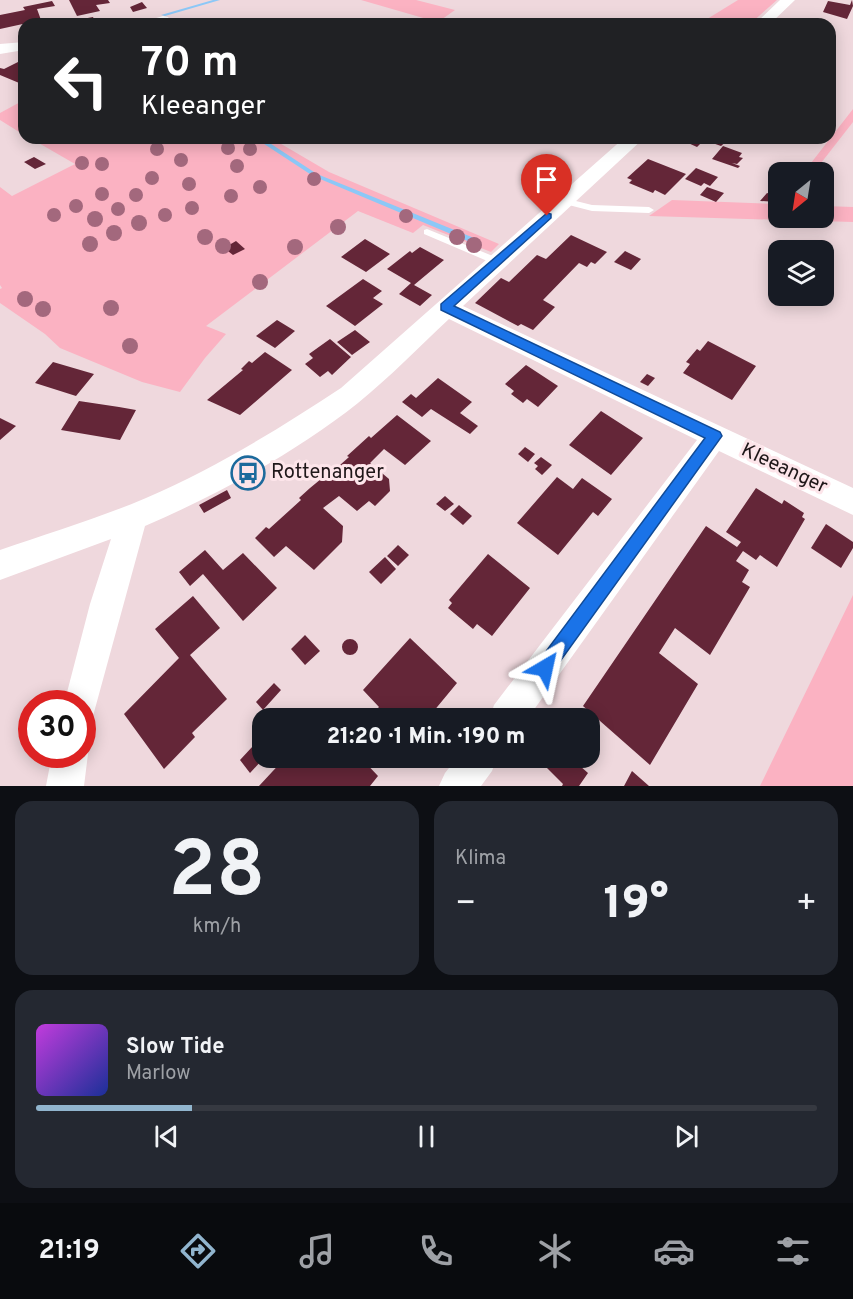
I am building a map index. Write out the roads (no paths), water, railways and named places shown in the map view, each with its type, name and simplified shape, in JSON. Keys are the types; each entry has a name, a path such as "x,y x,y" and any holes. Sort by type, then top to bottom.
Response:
{"street":[{"path":"768,18 788,0"},
{"path":"0,49 18,47"},
{"path":"0,565 176,498 231,470 318,417 350,395 628,144"},
{"name":"Kleeanger","path":"445,307 853,501"},
{"path":"514,708 715,436"},
{"path":"84,690 106,604 133,516"},
{"path":"64,786 67,768"},
{"path":"458,786 472,768"}],"lane":[{"path":"564,201 592,208 649,210"},
{"path":"427,232 496,261"}],"waterway":[{"path":"163,15 218,0"},
{"path":"267,144 315,175 472,240"}],"place":[{"name":"Rottenanger","path":"248,473"}]}
